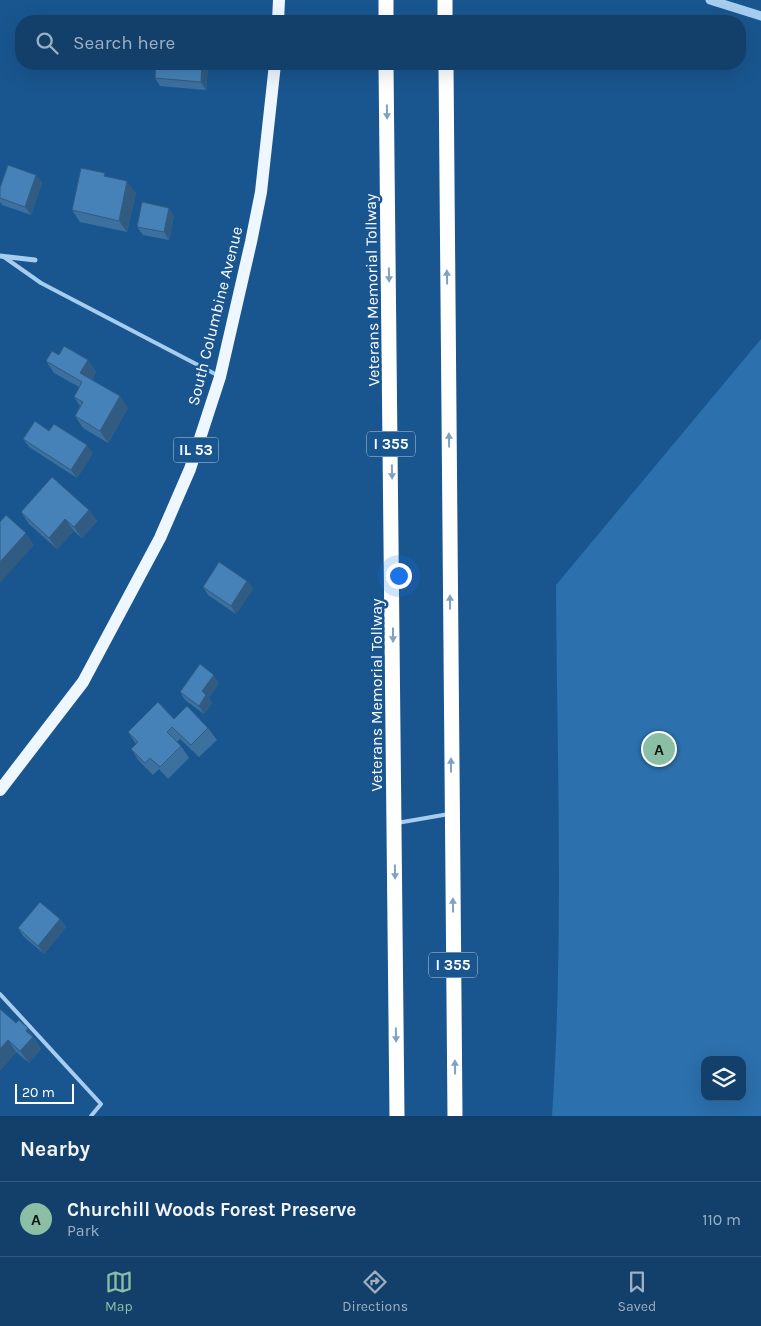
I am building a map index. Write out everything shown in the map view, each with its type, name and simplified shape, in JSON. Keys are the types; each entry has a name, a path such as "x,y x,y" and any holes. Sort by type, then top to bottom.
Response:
{"highway":[{"path":"386,0 386,15"},
{"path":"445,0 445,15"},
{"name":"Veterans Memorial Tollway","path":"386,70 397,1116"},
{"name":"I 355","path":"446,70 455,1116"}],"main road":[{"path":"278,15 279,0"},
{"name":"South Columbine Avenue","path":"0,790 83,682 160,538 190,469 220,377 238,308 261,192 274,70"}],"street":[{"path":"710,0 761,16"},
{"path":"1,256 35,260"}],"lane":[{"path":"1,256 41,283 220,377"},
{"path":"394,824 451,814"},
{"path":"0,994 101,1104 91,1116"}],"shaded area":[{"path":"761,339 761,1116 552,1116 558,984 556,585"}],"building":[{"path":"156,70 202,70 201,82 155,78"},
{"path":"8,165 36,175 25,207 0,198 0,188"},
{"path":"81,168 105,173 104,176 127,181 119,221 72,210"},
{"path":"142,202 169,208 164,232 137,227"},
{"path":"64,346 88,360 80,373 120,396 100,431 75,416 83,402 74,397 82,382 46,361 52,351 59,355"},
{"path":"35,421 49,431 54,424 87,445 71,470 23,439"},
{"path":"52,477 89,510 74,527 65,519 49,538 21,512"},
{"path":"6,515 26,533 0,562 0,522"},
{"path":"219,562 247,581 231,606 203,587"},
{"path":"200,664 214,675 202,691 206,695 199,706 180,692"},
{"path":"158,702 174,719 187,706 208,728 191,745 172,727 167,732 181,746 160,767 150,758 145,763 131,749 138,742 128,732"},
{"path":"40,902 60,919 38,946 18,928"},
{"path":"0,1009 16,1023 19,1020 28,1028 26,1031 33,1037 20,1051 8,1040 0,1049"}],"place":[{"name":"Churchill Woods Forest Preserve","path":"659,749"}]}
